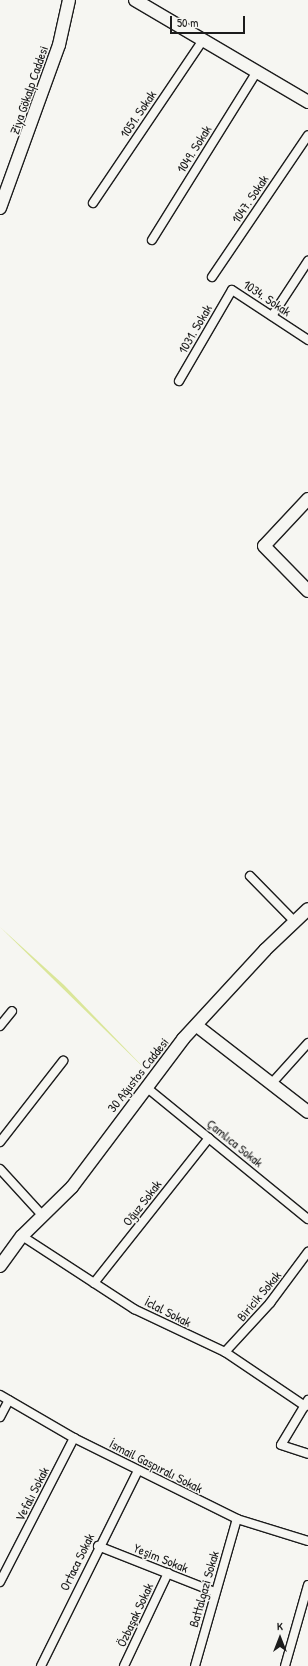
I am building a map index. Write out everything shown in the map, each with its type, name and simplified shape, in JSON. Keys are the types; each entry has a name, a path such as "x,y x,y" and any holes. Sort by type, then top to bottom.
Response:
{"street":[{"name":"Ziya Gökalp Caddesi","path":"0,208 59,45 70,0"},
{"path":"135,0 308,102"},
{"name":"1051. Sokak","path":"93,203 203,40"},
{"name":"1049. Sokak","path":"152,240 257,71"},
{"name":"1047. Sokak","path":"212,277 308,135"},
{"path":"272,316 308,261"},
{"name":"1034. Sokak","path":"232,290 308,340"},
{"name":"1031. Sokak","path":"179,381 232,290"},
{"path":"308,499 264,546 308,591"},
{"path":"250,876 294,921"},
{"name":"30 Ağustos Caddesi","path":"0,1266 22,1236 72,1187 146,1087 197,1026 294,921 308,909"},
{"path":"0,1026 12,1011"},
{"path":"197,1026 308,1112"},
{"path":"272,1083 308,1043"},
{"path":"0,1142 63,1061"},
{"name":"Çamlıca Sokak","path":"146,1087 308,1219"},
{"name":"Oğuz Sokak","path":"94,1283 209,1138"},
{"path":"0,1169 42,1215"},
{"name":"İclal Sokak","path":"22,1236 134,1309 225,1352 306,1403"},
{"name":"Biricik Sokak","path":"225,1352 308,1252"},
{"name":"İsmail Gaspıralı Sokak","path":"0,1395 74,1438 237,1519 308,1542"},
{"path":"0,1417 9,1400"},
{"path":"306,1403 281,1445 308,1454"},
{"name":"Vefalı Sokak","path":"0,1582 74,1438"},
{"name":"Ortaca Sokak","path":"41,1666 98,1546 138,1471"},
{"name":"Battalgazi Sokak","path":"195,1666 237,1519"},
{"name":"Yeşim Sokak","path":"98,1546 215,1592"},
{"name":"Özbaşak Sokak","path":"124,1666 168,1573"},
{"path":"285,1666 308,1585"}],"green space":[{"path":"0,927 64,985 148,1072"}]}
